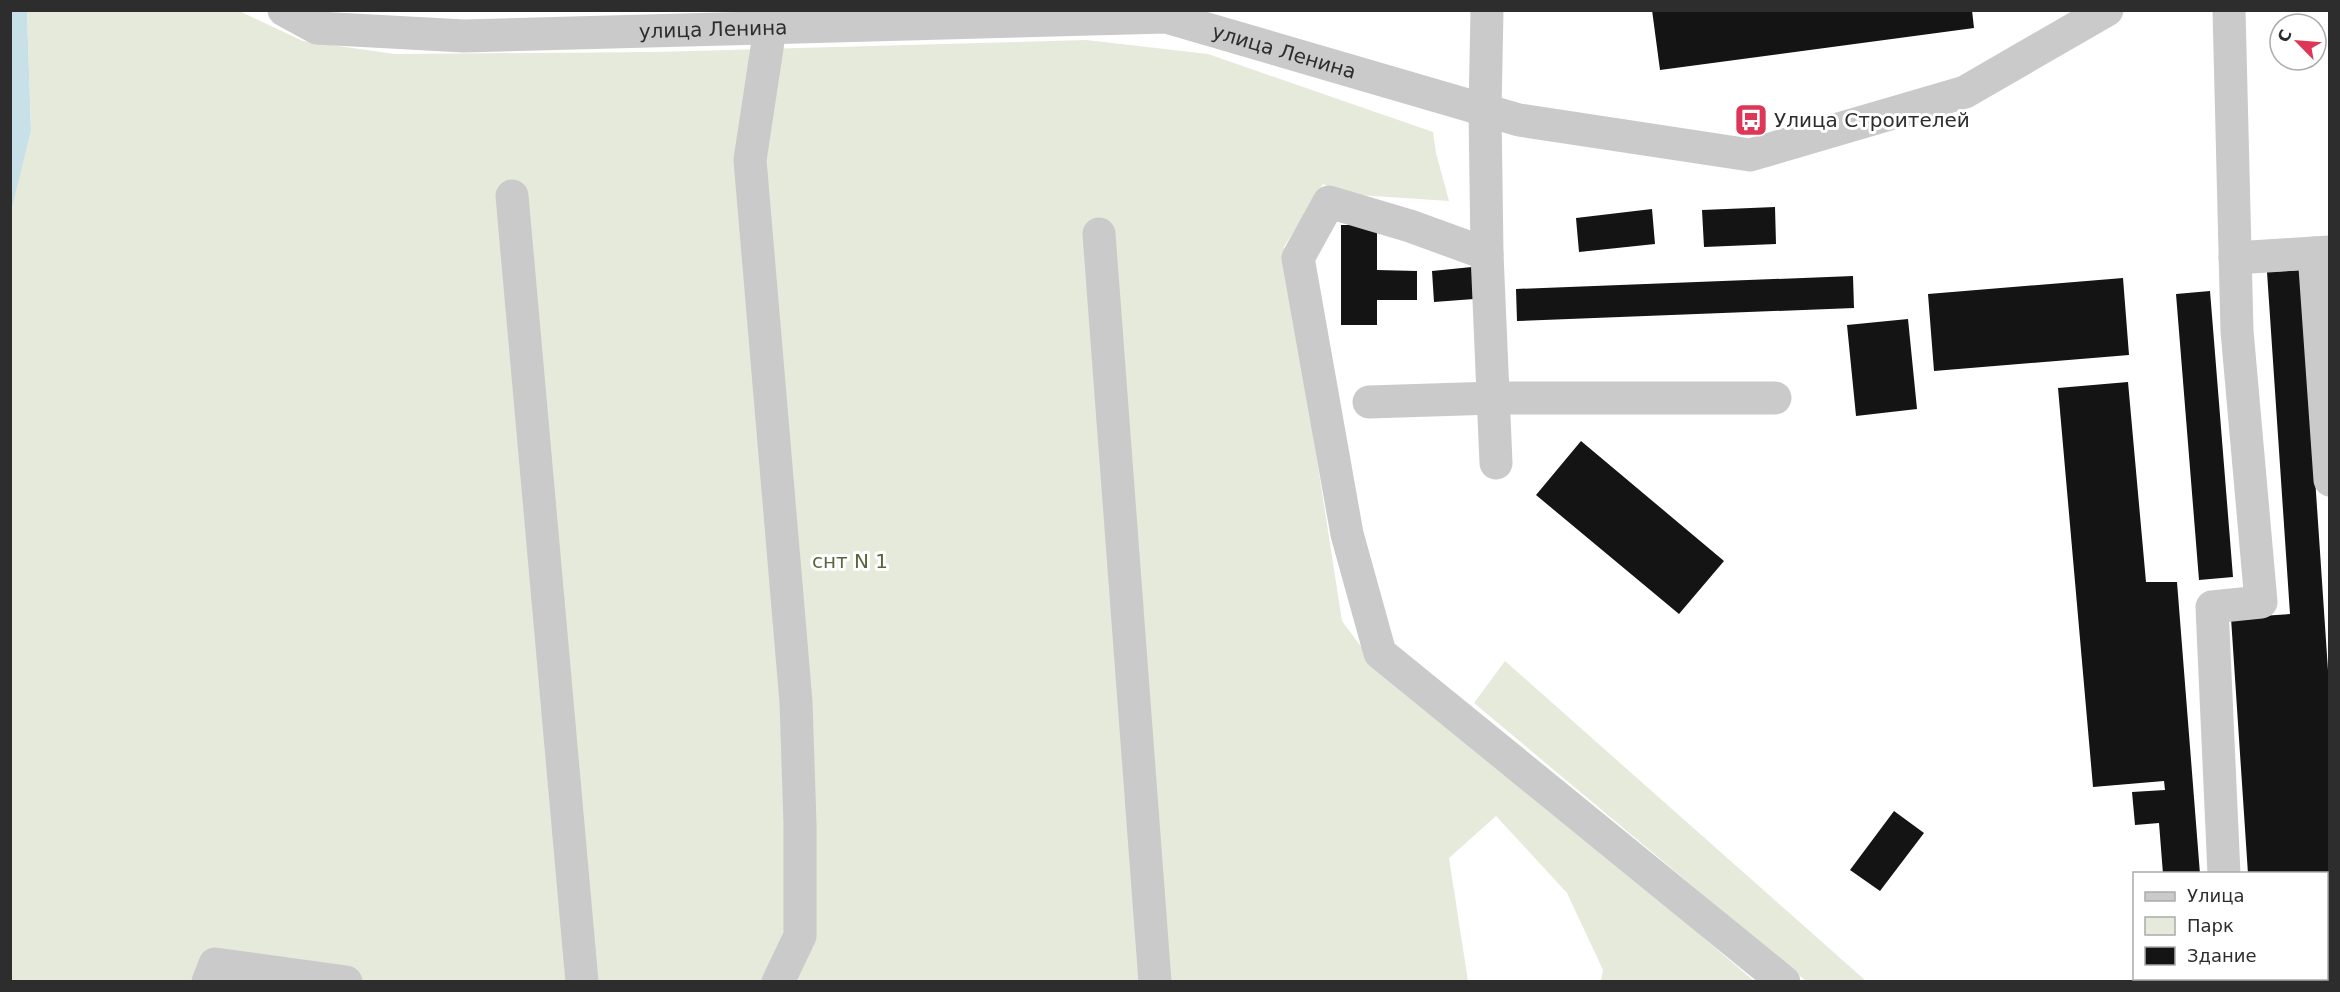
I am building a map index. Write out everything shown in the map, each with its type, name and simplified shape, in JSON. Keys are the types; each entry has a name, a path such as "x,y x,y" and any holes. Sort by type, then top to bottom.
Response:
{"street":[{"name":"улица Ленина","path":"284,10 317,28 464,36 1165,14 1519,120 1750,154 1965,92 2108,10"},
{"path":"1487,10 1485,110 1487,254 1496,463"},
{"path":"2224,872 2212,607 2261,602 2237,330 2229,10"},
{"path":"770,28 750,160 796,702 800,824 800,936 778,981"},
{"path":"512,196 582,981"},
{"path":"1487,254 1410,226 1329,202 1298,258 1347,534 1380,653 1784,981"},
{"path":"1099,234 1155,981"},
{"path":"2235,258 2322,253 2330,480"},
{"path":"1369,402 1494,398 1775,398"},
{"path":"208,981 215,964 346,981"}],"green space":[{"name":"снт N 1","path":"27,10 239,11 303,41 395,54 654,52 1086,40 1208,54 1433,132 1436,153 1449,201 1344,194 1323,184 1284,247 1342,621 1371,660 1537,795 1754,981 1601,981 1603,970 1567,893 1496,816 1449,858 1468,981 11,982 10,211 31,131"},
{"path":"1505,661 1866,981 1806,981 1474,703"}],"water":[{"path":"11,10 27,11 31,131 11,211"}],"building":[{"path":"1652,10 1972,10 1974,28 1660,70"},
{"path":"1775,207 1776,244 1704,247 1702,210"},
{"path":"1652,209 1655,244 1579,252 1576,218"},
{"path":"1341,225 1377,225 1377,270 1417,271 1417,300 1377,300 1377,325 1341,325"},
{"path":"1472,267 1474,299 1434,302 1432,271"},
{"path":"2301,270 2330,700 2330,982 2255,982 2254,980 2328,980 2328,872 2248,872 2231,618 2290,614 2267,272"},
{"path":"1853,276 1854,308 1517,321 1516,289"},
{"path":"2123,278 2129,355 1934,371 1928,294"},
{"path":"2210,291 2233,577 2199,580 2176,294"},
{"path":"1908,319 1917,409 1856,416 1847,325"},
{"path":"2128,382 2146,582 2177,582 2200,872 2163,872 2159,823 2135,825 2132,792 2165,790 2164,781 2093,787 2058,388"},
{"path":"1581,441 1724,561 1679,614 1536,495"},
{"path":"1894,811 1924,833 1880,891 1850,870"},
{"path":"2172,980 2209,980 2209,982 2172,982"}],"place":[{"name":"Улица Строителей","path":"1751,120"}]}
